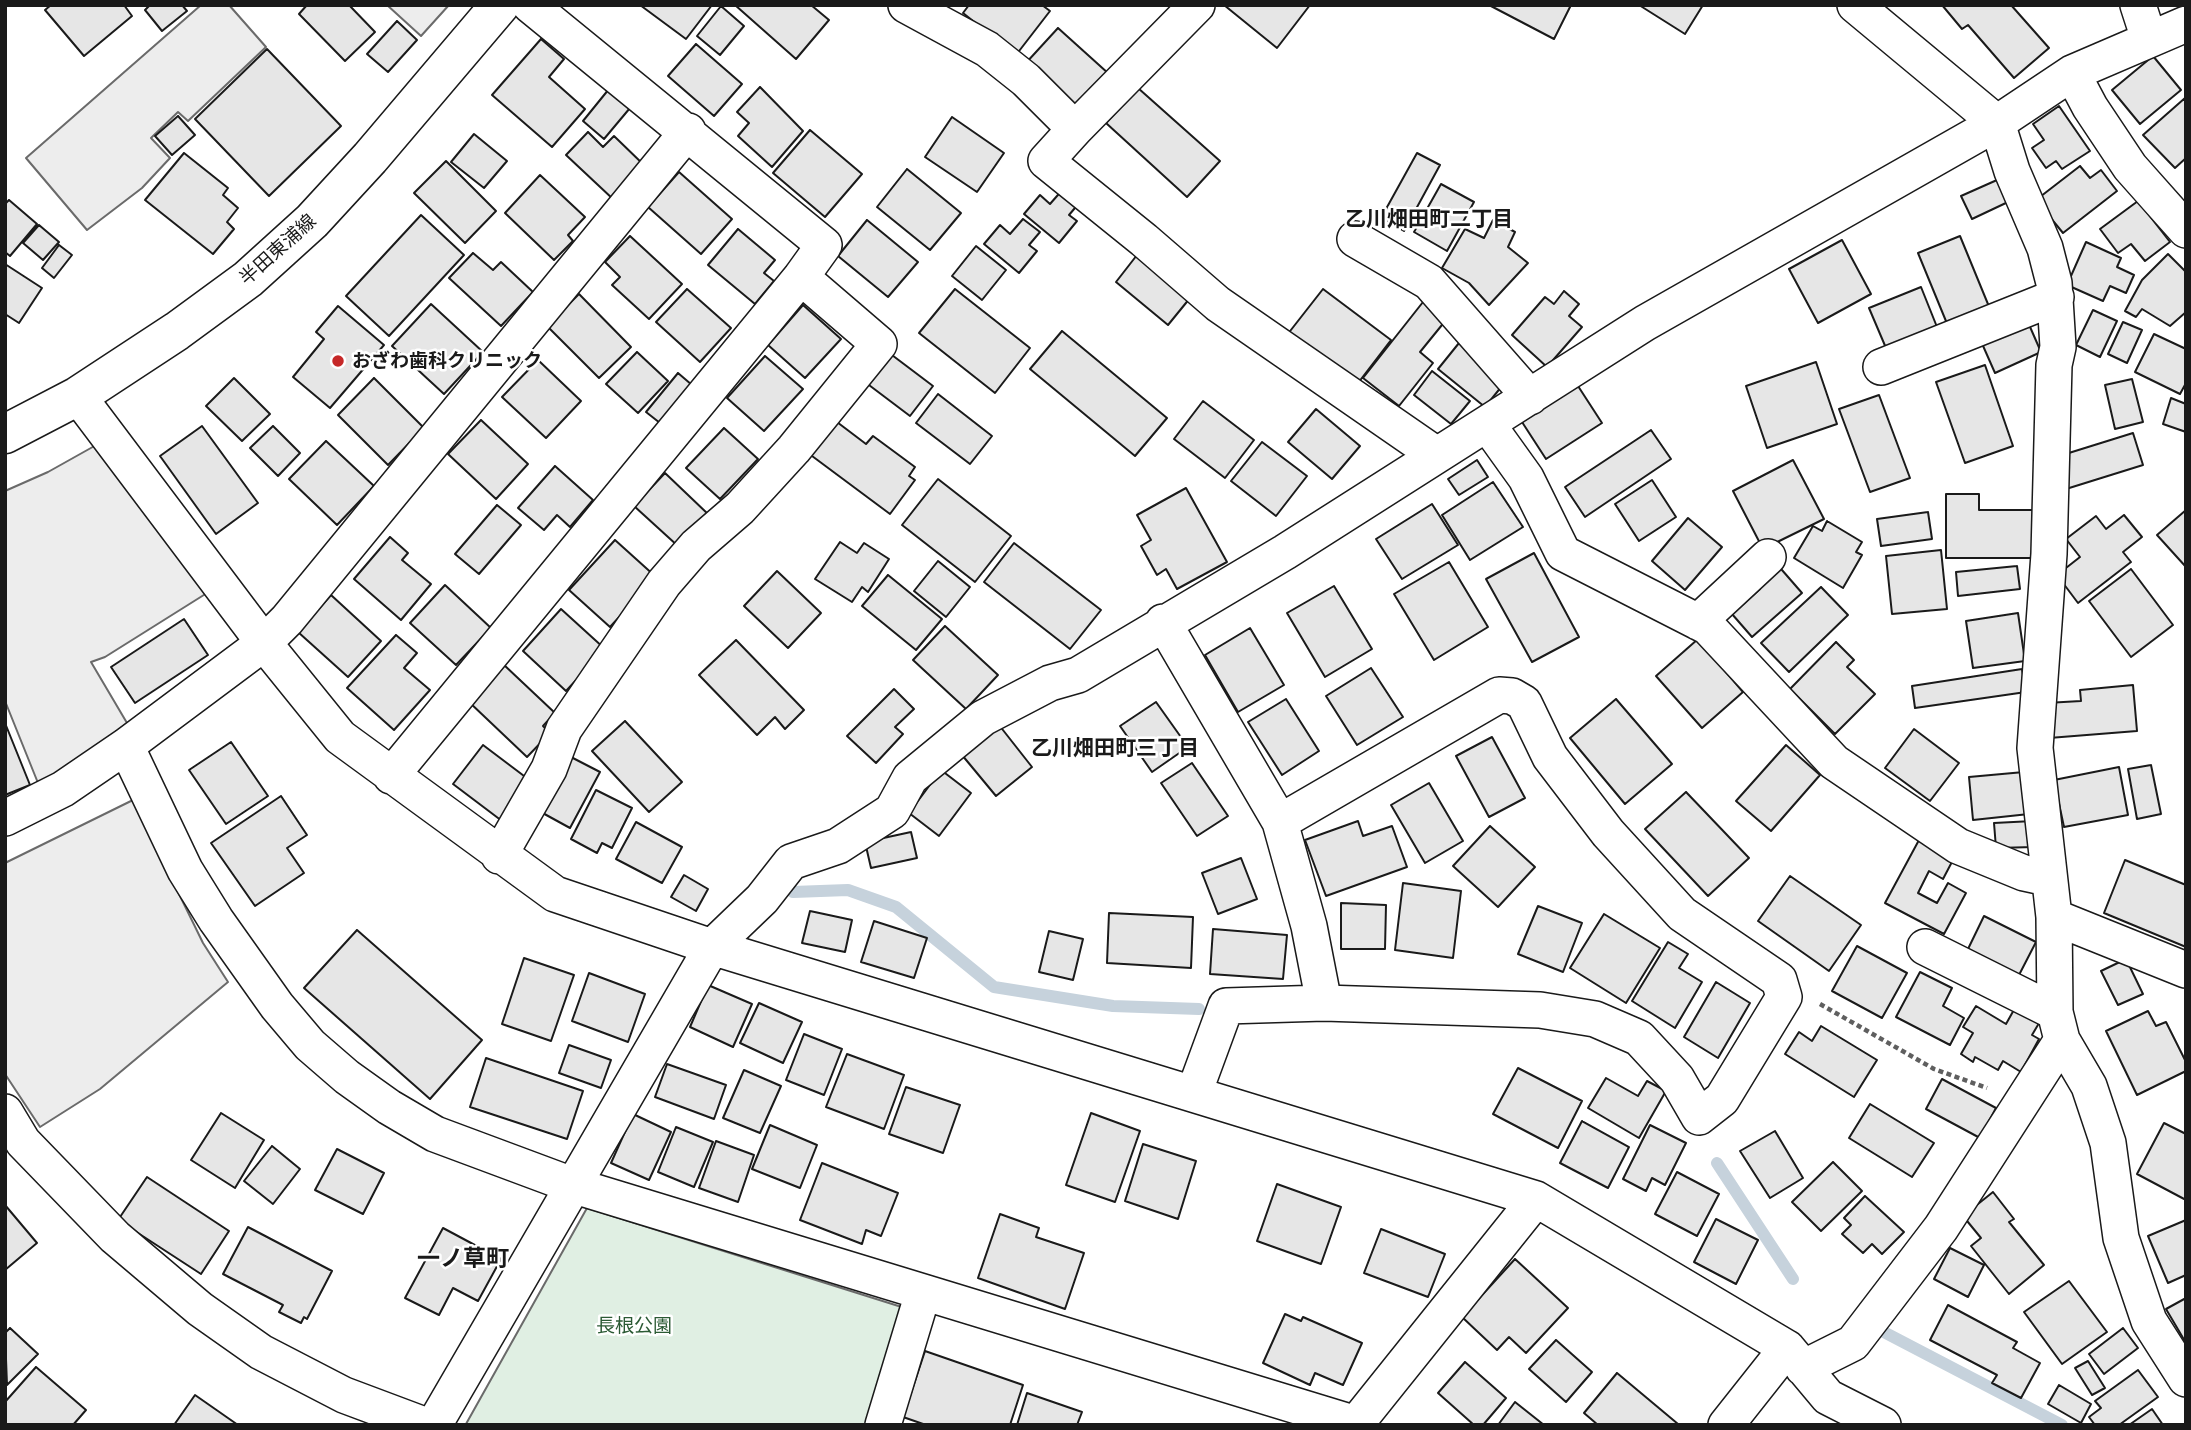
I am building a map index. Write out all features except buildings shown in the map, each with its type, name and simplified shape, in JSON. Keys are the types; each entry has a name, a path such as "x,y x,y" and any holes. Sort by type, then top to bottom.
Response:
{"main road":[{"name":"半田東浦線","path":"5,434 78,396 177,331 248,279 312,221 370,158 500,5"}],"street":[{"path":"391,776 801,278 824,245 688,131 530,5"},
{"path":"906,5 987,49 1026,80 1075,129"},
{"path":"1197,5 1046,162 1144,240 1218,304 1435,454"},
{"path":"1855,5 1997,123 2012,171 2045,248 2056,297 2058,347 2054,365 2049,554 2035,748 2047,878 2054,917 2059,1026 2089,1086 2108,1143 2121,1238 2149,1321 2186,1378"},
{"path":"2138,5 2149,39"},
{"path":"434,1425 712,947 762,899 791,862 838,846 892,811 910,778 983,718 1050,684 1078,675 1284,552 1646,323 1997,123 2073,74 2186,24"},
{"path":"2073,74 2130,167 2186,230"},
{"path":"5,818 63,789 126,746 264,643 287,620 688,131"},
{"path":"1355,239 1429,282 1530,397"},
{"path":"499,856 549,769 564,729 664,583 696,546 740,508 794,449 879,344 801,278"},
{"path":"1881,367 2056,297"},
{"path":"78,396 264,643 340,737 499,856 555,894 712,947 1536,1199 1795,1358 1828,1397 1883,1425"},
{"path":"1488,425 1526,478 1563,553 1698,622 1724,641 1759,685 1834,762 1958,846 2024,873 2047,878"},
{"path":"1698,622 1768,557"},
{"path":"1163,622 1280,822 1309,926 1324,1003"},
{"path":"1194,1093 1226,1006 1324,1003 1540,1010 1595,1019 1639,1038 1677,1079 1699,1117 1722,1099 1784,997 1779,980 1682,914 1608,833 1550,757 1524,703 1512,696 1499,695 1280,822"},
{"path":"126,746 165,833 203,900 253,974 310,1045 389,1107 435,1134 572,1185 1355,1424 1536,1199"},
{"path":"2054,917 2186,970"},
{"path":"1925,947 2059,1026"},
{"path":"1726,1425 1795,1358 1853,1343 1941,1228 2024,1101 2059,1026"},
{"path":"5,1112 23,1142 115,1237 200,1309 261,1352 344,1395 424,1425"},
{"path":"883,1425 923,1293"}],"path":[{"path":"1779,980 1934,1069 2024,1101"}],"green space":[{"name":"長根公園","path":"587,1208 908,1309 871,1425 466,1424"}],"shaded area":[{"path":"201,5 229,5 266,47 188,121 178,112 151,138 170,158 142,188 87,230 26,158"},
{"path":"387,5 449,5 421,36"},
{"path":"98,444 207,593 105,657 91,662 127,723 67,773 38,783 5,701 5,491 48,472"},
{"path":"133,800 203,943 228,982 100,1089 40,1127 5,1074 5,863"}],"waterway":[{"path":"793,892 848,890 896,907 994,987 1113,1006 1199,1009"},
{"path":"1717,1163 1793,1279"},
{"path":"1878,1329 2062,1425"}],"place":[{"name":"おざわ歯科クリニック","path":"338,361"}],"district":[{"name":"乙川畑田町二丁目","path":"1429,220"},
{"name":"乙川畑田町三丁目","path":"1115,749"},
{"name":"一ノ草町","path":"463,1259"}]}
